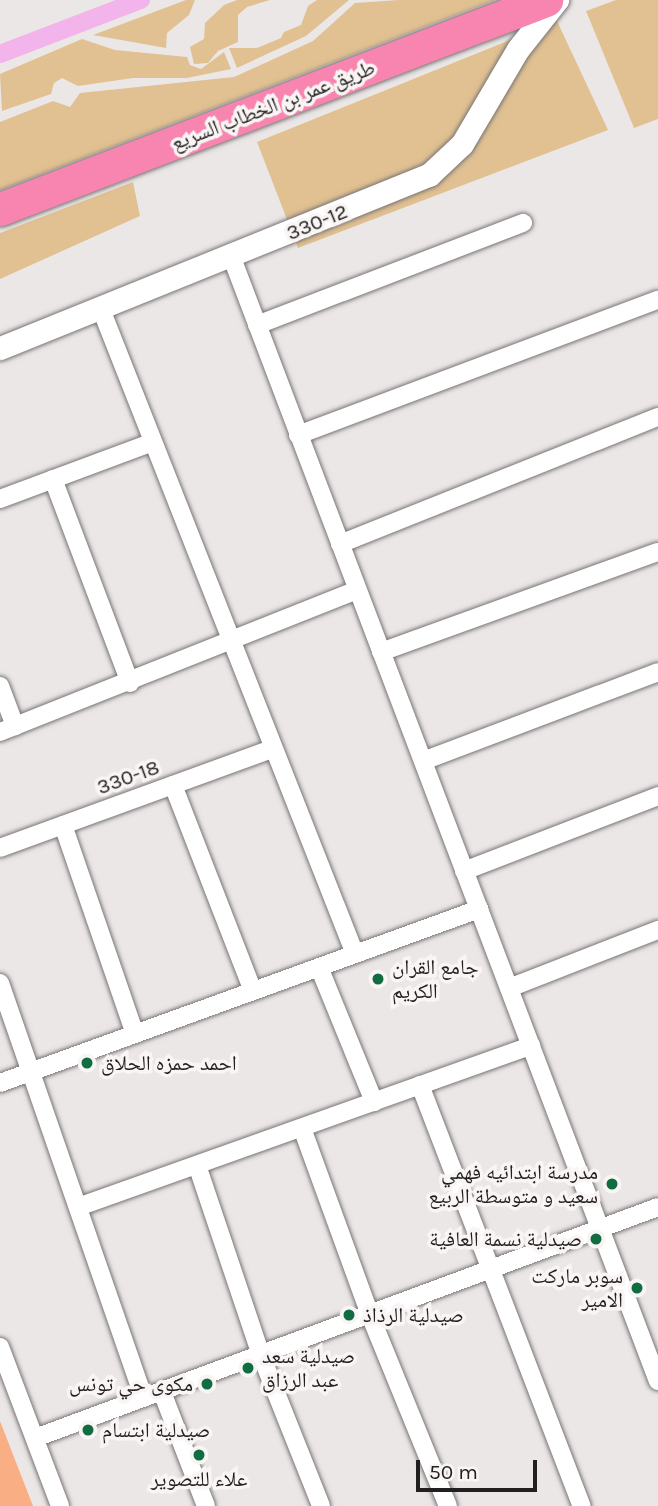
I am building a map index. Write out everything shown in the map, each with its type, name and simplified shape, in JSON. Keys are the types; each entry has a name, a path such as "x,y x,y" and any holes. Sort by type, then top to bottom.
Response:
{"highway":[{"name":"طريق عمر بن الخطاب السريع","path":"0,209 546,0"}],"street":[{"name":"330-12","path":"0,348 232,258 439,169 463,144 518,49 558,0"},
{"path":"257,325 523,223"},
{"path":"232,258 601,1230 650,1337 658,1381"},
{"path":"298,435 658,300"},
{"path":"101,309 272,749 355,954"},
{"path":"340,544 658,417"},
{"path":"0,499 153,442"},
{"path":"52,479 130,683"},
{"path":"381,652 658,552"},
{"path":"0,686 8,729 130,683 357,590"},
{"path":"423,761 658,672"},
{"name":"330-18","path":"0,848 272,749"},
{"path":"173,785 253,991"},
{"path":"464,871 658,796"},
{"path":"63,825 135,1034"},
{"path":"0,1083 479,909"},
{"path":"509,988 658,930"},
{"path":"319,967 374,1102"},
{"path":"0,983 144,1398"},
{"path":"78,1207 531,1046"},
{"path":"420,1085 582,1506"},
{"path":"302,1128 370,1315 448,1506"},
{"path":"197,1165 261,1355 321,1506"},
{"path":"35,1438 658,1207"},
{"path":"0,1347 60,1506"},
{"path":"162,1392 206,1506"}],"shaded area":[{"path":"186,0 195,0 189,15 167,33 166,48 93,35"},
{"path":"237,0 270,0 247,7 238,15 238,42 218,51 208,63 194,64 190,47 204,39 205,23 224,5"},
{"path":"317,0 349,0 306,36 237,68 229,48 257,48 281,38 284,32 301,25 308,6"},
{"path":"495,0 0,190 0,122 53,101 70,107 80,93 234,77 313,41 355,3"},
{"path":"616,0 658,0 658,119 634,128 586,11"},
{"path":"557,21 608,130 298,248 257,142"},
{"path":"82,39 115,50 187,57 190,65 201,69 224,52 231,69 187,78 133,78 78,86 62,78 54,83 51,94 2,111 0,74"},
{"path":"133,182 140,216 0,279 0,233"}],"building":[{"path":"0,1421 33,1506 0,1506"}],"waterway":[{"path":"0,54 141,0"}],"place":[{"name":"جامع القران الكريم","path":"378,979"},
{"name":"احمد حمزه الحلاق","path":"87,1063"},
{"name":"مدرسة ابتدائيه فهمي سعيد و متوسطة الربيع","path":"612,1184"},
{"name":"صيدلية نسمة العافية","path":"596,1239"},
{"name":"سوبر ماركت الامير","path":"637,1288"},
{"name":"صيدلية الرذاذ","path":"349,1315"},
{"name":"صيدلية سعد عبد الرزاق","path":"248,1368"},
{"name":"مكوى حي تونس","path":"207,1384"},
{"name":"صيدلية ابتسام","path":"88,1430"},
{"name":"علاء للتصوير","path":"199,1455"}]}
